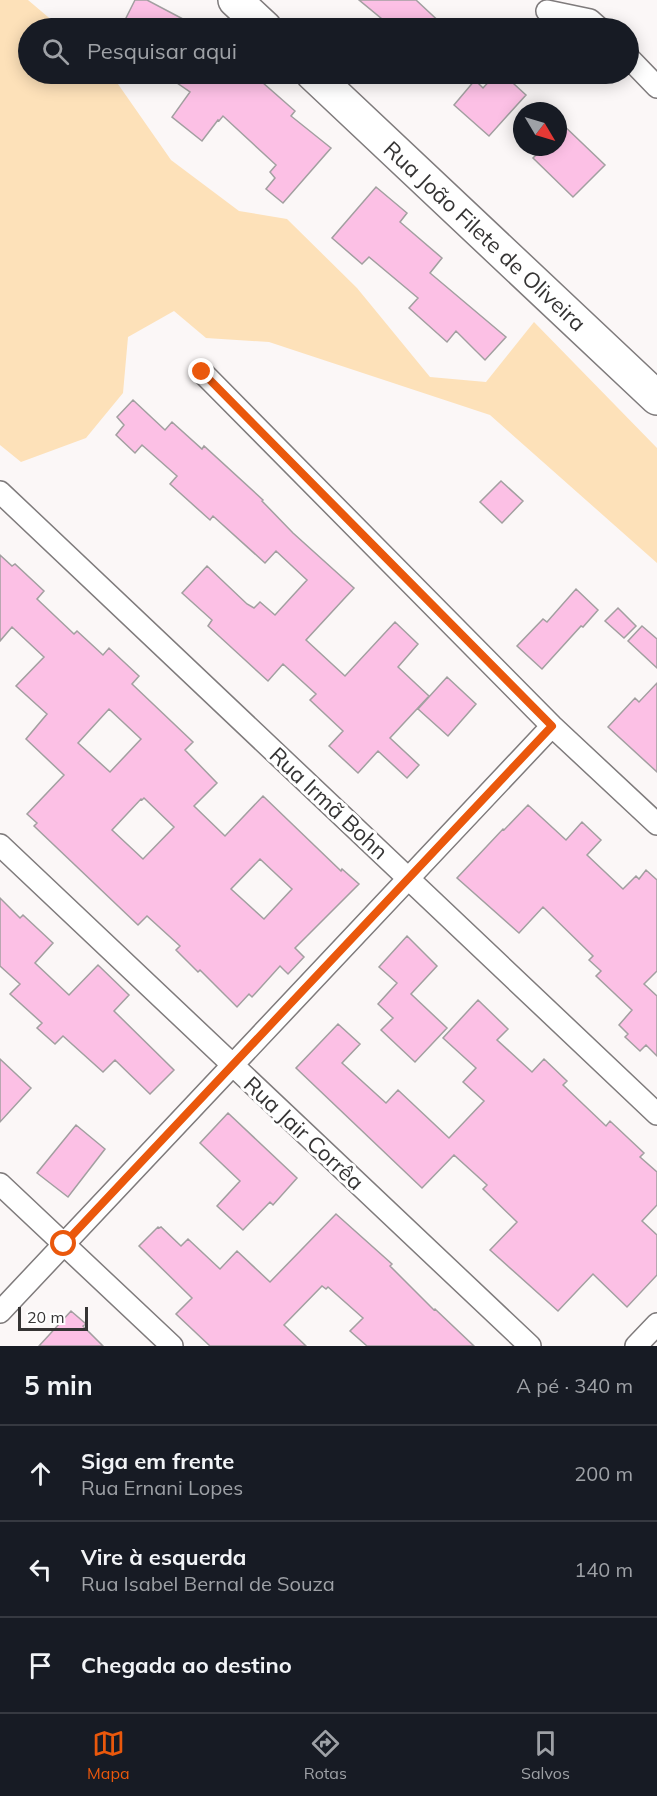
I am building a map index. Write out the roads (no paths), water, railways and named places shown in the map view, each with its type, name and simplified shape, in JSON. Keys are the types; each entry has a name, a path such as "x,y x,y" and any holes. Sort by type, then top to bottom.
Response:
{"main road":[{"path":"235,0 254,18"},
{"name":"Rua João Filete de Oliveira","path":"324,84 657,398"}],"street":[{"path":"547,10 581,18"},
{"path":"639,68 657,87"},
{"path":"202,372 552,726 657,824"},
{"name":"Rua Irmã Bohn","path":"0,492 657,1114"},
{"path":"0,1312 552,726"},
{"name":"Rua Jair Corrêa","path":"0,845 530,1346"},
{"path":"0,1184 172,1346"},
{"path":"636,1346 657,1324"}]}
